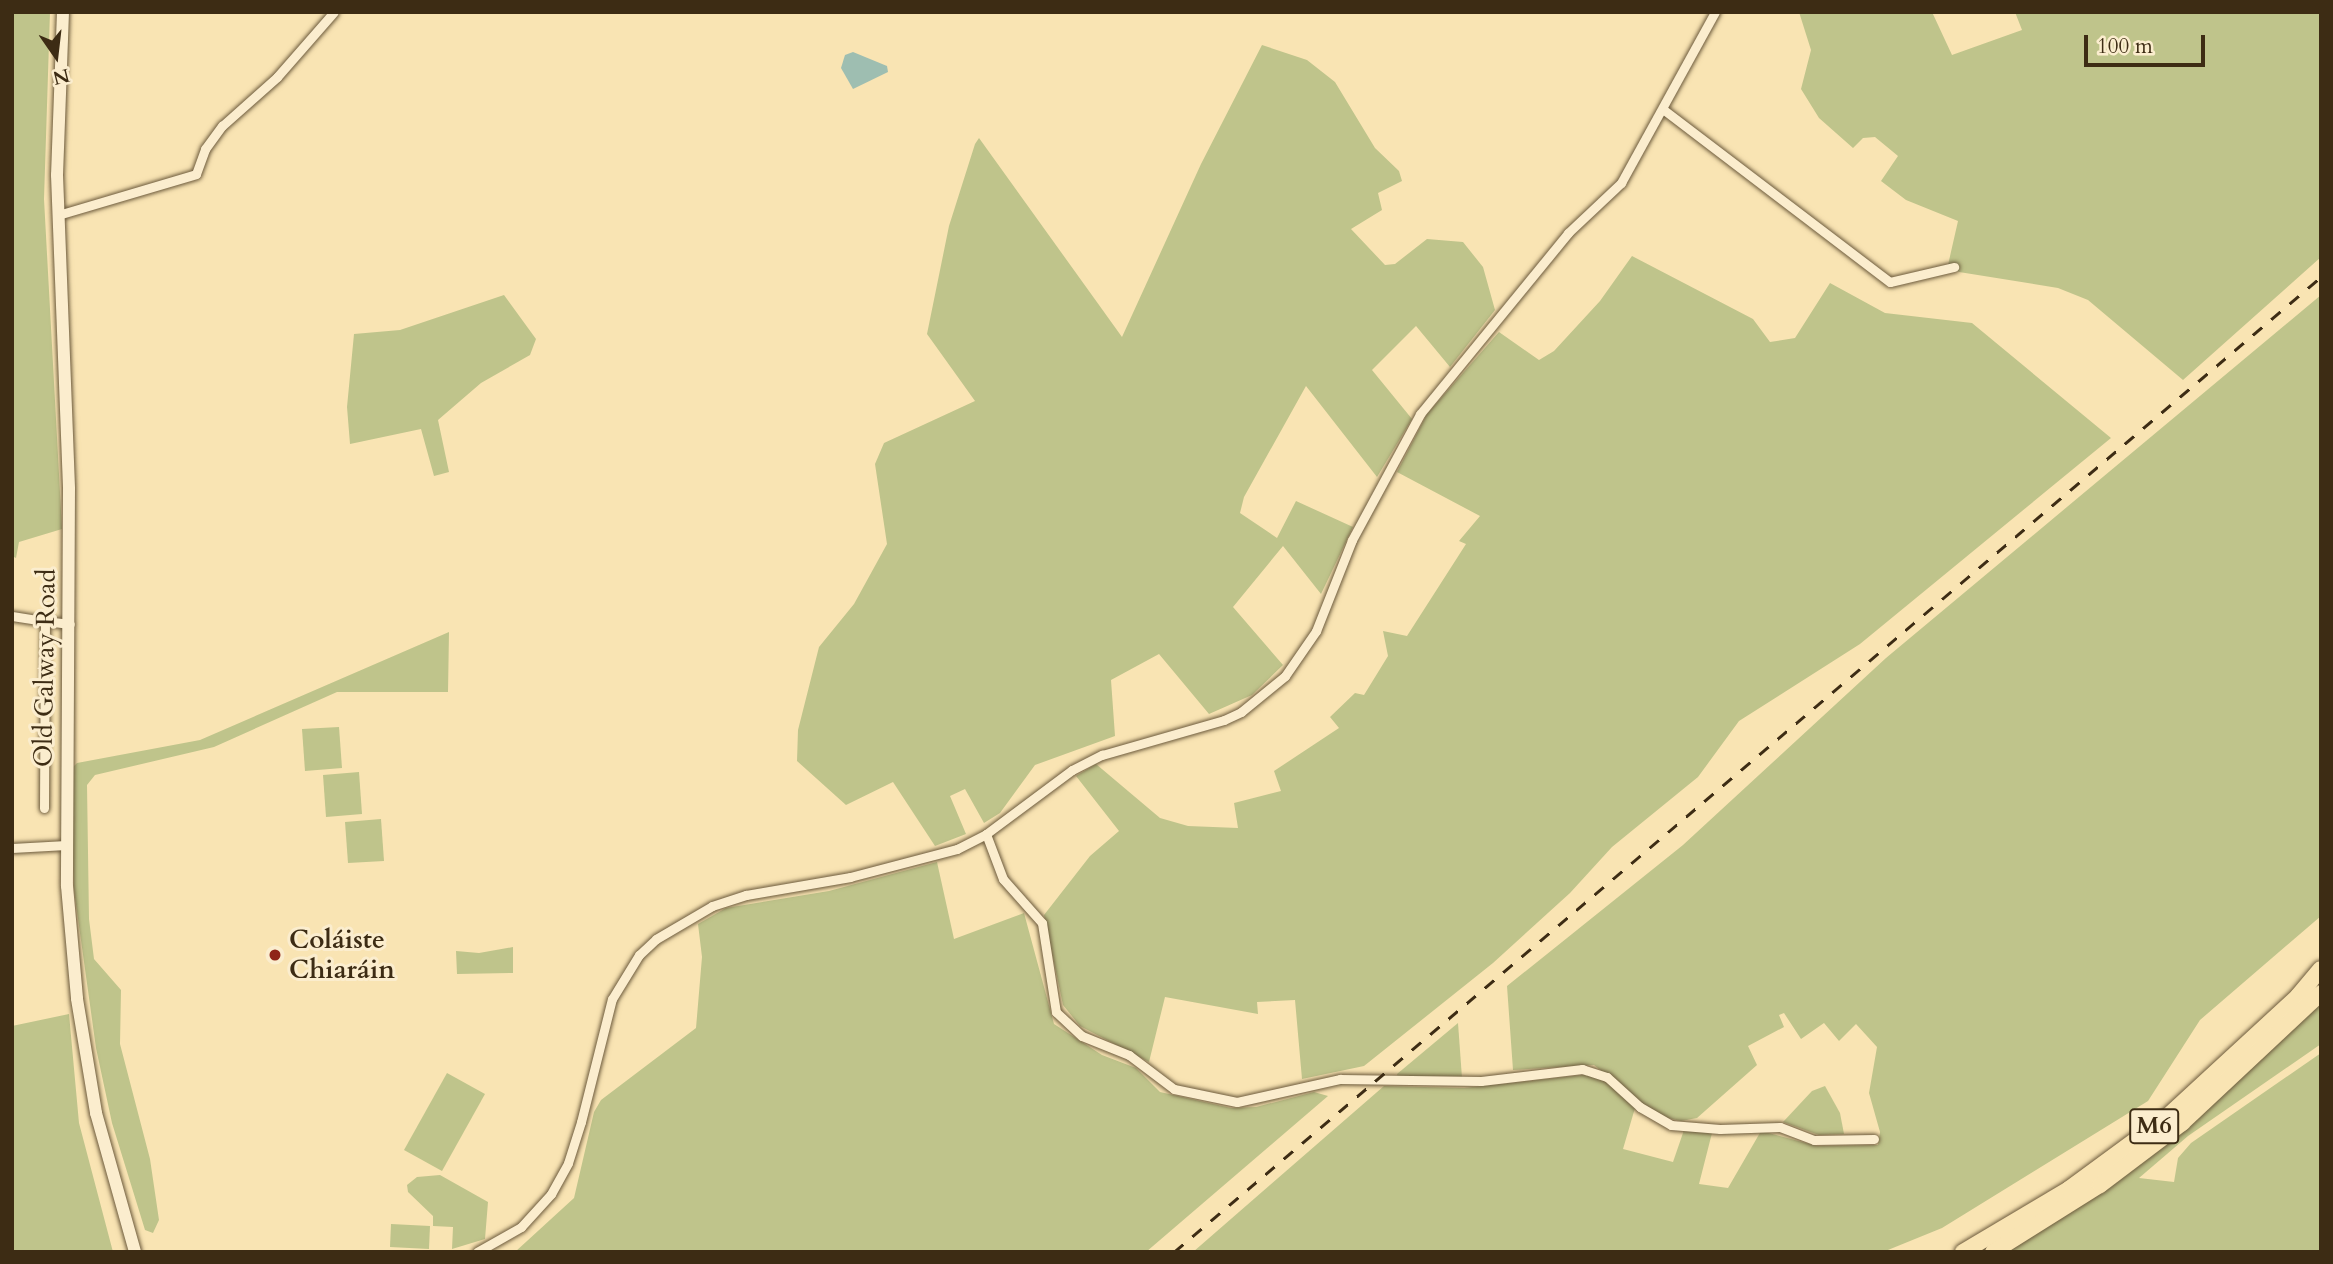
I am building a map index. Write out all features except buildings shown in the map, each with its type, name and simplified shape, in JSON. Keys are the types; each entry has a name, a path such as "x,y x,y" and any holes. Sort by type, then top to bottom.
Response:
{"highway":[{"name":"M6","path":"1964,1252 2069,1189 2167,1117 2298,996 2321,969"},
{"name":"M6","path":"1993,1252 2101,1185 2182,1123 2321,993"}],"main road":[{"name":"Old Galway Road","path":"63,12 59,79 58,215 69,489 66,845 84,1046 104,1146 135,1252"}],"street":[{"path":"58,215 196,174 205,149 222,127 277,77 334,12"},
{"path":"477,1252 522,1227 551,1194 568,1163 581,1122 611,999 639,955 656,939 712,906 746,895 876,871 948,852 986,834 1072,770 1102,755 1224,720 1241,712 1285,676 1316,631 1352,540 1420,414 1568,233 1621,183 1664,110 1715,12"},
{"path":"1664,110 1889,282 1954,267"},
{"path":"12,616 69,624"},
{"path":"44,808 45,621"},
{"path":"986,834 1003,879 1042,923 1056,1012 1082,1037 1129,1055 1167,1087 1237,1102 1340,1079 1481,1081 1582,1069 1607,1077 1650,1114 1671,1125 1720,1129 1769,1126 1814,1140 1874,1139"},
{"path":"12,848 66,845"}],"green space":[{"path":"12,12 50,12 44,199 62,529 19,542 16,558 12,556"},
{"path":"1799,12 1932,12 1952,55 2022,30 2015,12 2321,12 2321,257 2183,380 2088,300 2058,288 1959,272 1948,265 1958,221 1906,200 1881,181 1898,156 1875,137 1863,138 1853,148 1819,118 1801,89 1811,50"},
{"path":"1262,45 1307,60 1335,82 1375,148 1399,171 1402,181 1378,193 1382,210 1351,229 1385,265 1395,264 1427,239 1463,242 1483,267 1495,310 1450,367 1416,326 1372,370 1412,419 1377,477 1306,386 1244,497 1240,513 1277,538 1296,501 1353,527 1321,594 1283,546 1233,607 1283,665 1252,695 1209,714 1159,654 1111,680 1115,736 1035,765 1000,813 984,823 965,789 950,796 966,834 935,846 893,782 846,805 797,761 798,730 819,647 854,604 887,544 875,464 884,443 975,401 927,334 949,226 975,144 979,138 1122,337 1201,164"},
{"path":"1632,256 1753,319 1770,342 1795,338 1830,283 1885,313 1972,323 2111,438 1860,644 1739,721 1698,777 1612,847 1570,893 1493,963 1364,1066 1302,1079 1295,1000 1257,1002 1258,1014 1165,997 1149,1062 1080,1026 1063,1005 1044,915 1090,856 1119,831 1076,776 1096,764 1160,818 1188,826 1238,828 1234,803 1281,791 1274,771 1339,728 1330,717 1355,693 1364,695 1388,656 1383,631 1407,636 1466,544 1459,541 1480,516 1397,472 1427,414 1499,332 1539,360 1554,351 1600,301"},
{"path":"504,295 536,339 530,355 481,383 438,420 449,472 434,476 421,429 350,444 347,407 354,334 400,330"},
{"path":"2321,295 2321,916 2200,1020 2148,1101 1942,1228 1883,1252 1193,1252 1384,1086 1464,1088 1591,1074 1614,1087 1635,1108 1623,1149 1673,1162 1684,1130 1712,1133 1699,1184 1728,1188 1761,1131 1817,1146 1878,1145 1880,1132 1869,1093 1877,1047 1856,1024 1839,1041 1824,1023 1801,1039 1784,1013 1779,1015 1784,1027 1748,1046 1757,1065 1697,1118 1681,1121 1659,1116 1594,1065 1513,1070 1507,986 1683,845 1886,658"},
{"path":"449,632 448,692 337,692 214,747 95,775 87,785 89,919 94,959 121,990 120,1044 150,1159 159,1220 153,1233 145,1230 112,1123 96,1048 74,890 71,769 77,763 200,740"},
{"path":"339,727 342,768 305,771 302,729"},
{"path":"359,772 362,814 326,817 323,775"},
{"path":"381,819 384,861 348,863 345,822"},
{"path":"937,862 954,939 1024,913 1054,1024 1102,1055 1136,1068 1160,1092 1231,1108 1256,1107 1314,1092 1328,1096 1146,1252 515,1252 574,1198 594,1112 601,1100 696,1028 702,957 698,924 726,908 829,891"},
{"path":"513,947 513,973 457,974 456,951 479,953"},
{"path":"2321,999 2321,1044 2188,1136 2139,1178 2174,1182 2178,1158 2191,1143 2321,1053 2321,1252 2001,1252"},
{"path":"69,1014 79,1123 113,1252 12,1252 12,1026"},
{"path":"1458,1023 1462,1078 1398,1079 1397,1074"},
{"path":"447,1073 485,1094 442,1171 404,1150"},
{"path":"1825,1086 1840,1113 1844,1134 1819,1135 1783,1122 1812,1091"},
{"path":"440,1175 488,1202 485,1239 452,1249 453,1227 433,1226 433,1216 408,1192 407,1185 417,1177"},
{"path":"391,1224 430,1226 429,1249 390,1247"}],"shaded area":[{"path":"853,52 887,66 888,72 853,89 841,68 845,55"}],"railway":[{"path":"1174,1252 2321,277"}],"place":[{"name":"Coláiste Chiaráin","path":"275,955"}]}
